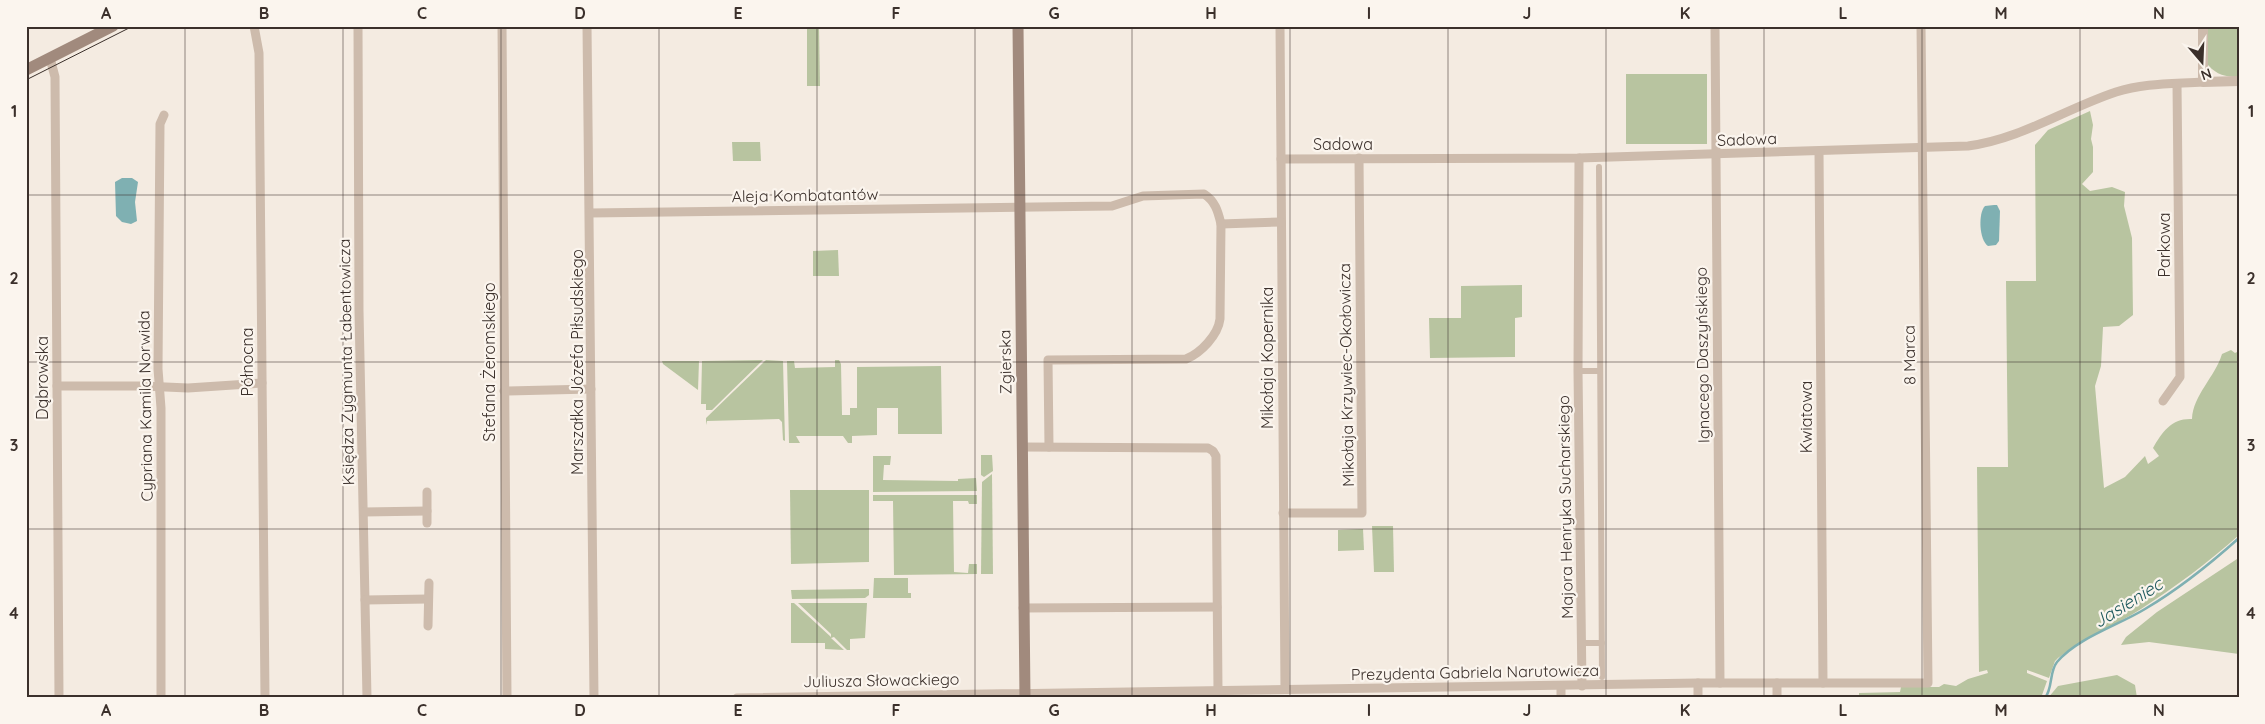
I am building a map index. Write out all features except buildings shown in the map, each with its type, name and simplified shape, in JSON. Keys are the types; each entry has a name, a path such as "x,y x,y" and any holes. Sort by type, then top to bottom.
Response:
{"main road":[{"path":"26,70 113,26"},
{"name":"Zgierska","path":"1018,26 1025,696"}],"street":[{"name":"Północna","path":"254,26 259,53 265,698"},
{"name":"Księdza Zygmunta Łabentowicza","path":"358,26 359,310 367,698"},
{"name":"Stefana Żeromskiego","path":"502,26 507,698"},
{"name":"Marszałka Józefa Piłsudskiego","path":"587,26 594,698"},
{"name":"Mikołaja Kopernika","path":"1280,26 1285,689"},
{"name":"Ignacego Daszyńskiego","path":"1715,26 1720,683"},
{"name":"8 Marca","path":"1921,26 1928,683"},
{"path":"2203,26 2203,82 2239,81"},
{"name":"Dąbrowska","path":"50,58 55,77 59,698"},
{"name":"Sadowa","path":"1281,159 1579,158 1922,149 1968,146 2001,140 2115,92 2145,85 2203,82"},
{"name":"Parkowa","path":"2163,401 2180,377 2178,84"},
{"name":"Cypriana Kamila Norwida","path":"161,698 160,124 164,115"},
{"name":"Kwiatowa","path":"1819,152 1823,683"},
{"name":"Mikołaja Krzywiec-Okołowicza","path":"1284,514 1362,513 1359,158"},
{"name":"Majora Henryka Sucharskiego","path":"1579,158 1578,371 1582,686"},
{"path":"1599,167 1602,677"},
{"name":"Aleja Kombatantów","path":"590,213 1112,206 1143,196 1204,194 1209,197 1217,208 1221,224"},
{"path":"1049,447 1048,360 1186,359 1204,346 1217,330 1220,319 1221,224 1281,222"},
{"name":"Majora Henryka Sucharskiego","path":"1578,371 1600,371"},
{"path":"57,386 188,388 262,383"},
{"path":"504,391 591,389"},
{"path":"1022,447 1208,448 1213,451 1216,456 1218,690"},
{"path":"427,492 427,523"},
{"path":"364,512 427,512"},
{"path":"428,626 429,582"},
{"path":"365,600 428,599"},
{"path":"1023,608 1217,607"},
{"path":"1581,643 1602,643"},
{"path":"1698,683 1698,698"},
{"name":"Prezydenta Gabriela Narutowicza","path":"1025,696 1176,694 1218,690 1698,683 1928,683"},
{"path":"1777,683 1777,698"},
{"path":"1561,686 1561,698"},
{"name":"Juliusza Słowackiego","path":"737,698 1025,696"}],"green space":[{"path":"807,26 819,26 820,86 807,86"},
{"path":"2208,26 2239,26 2239,77 2222,75 2208,65"},
{"path":"1626,74 1707,74 1707,144 1626,144"},
{"path":"2090,111 2093,125 2091,139 2093,147 2093,172 2082,184 2090,191 2112,187 2125,192 2124,206 2132,238 2133,315 2119,326 2103,327 2101,366 2095,386 2104,488 2125,477 2145,456 2148,464 2159,456 2153,448 2156,442 2168,427 2185,419 2192,419 2196,402 2222,354 2231,350 2235,353 2239,351 2239,535 2154,601 2078,644 2058,658 2055,661 2049,678 2027,670 2027,673 2047,681 2041,698 1859,698 1859,693 1900,692 1901,687 1939,687 1944,684 1956,686 1968,679 1988,673 1987,670 1979,672 1977,467 2008,467 2006,281 2036,281 2035,145 2048,130"},
{"path":"732,142 760,142 761,161 733,161"},
{"path":"838,250 839,276 813,276 813,251"},
{"path":"1522,285 1522,317 1515,318 1515,357 1430,358 1429,318 1461,318 1461,286"},
{"path":"763,360 712,410 706,410 706,404 701,404 702,361"},
{"path":"766,360 783,361 785,441 783,440 782,422 779,419 707,421 706,425 706,418"},
{"path":"835,360 839,360 841,364 842,415 850,415 850,408 857,408 857,367 941,366 942,434 898,434 898,408 877,408 877,435 852,436 852,443 848,443 843,436 796,436 800,443 789,443 787,361 794,361 795,368 835,367"},
{"path":"662,361 699,361 698,390 663,364"},
{"path":"981,455 992,455 993,471 984,477 981,475"},
{"path":"873,456 891,456 890,465 884,465 883,480 958,481 958,479 976,478 977,491 873,492"},
{"path":"992,474 993,574 981,574 982,482"},
{"path":"790,490 869,490 869,562 791,564"},
{"path":"873,495 977,495 977,504 969,504 968,501 953,501 954,572 968,573 969,564 977,564 977,574 894,575 893,501 873,501"},
{"path":"1372,526 1393,526 1394,572 1374,572"},
{"path":"1363,529 1364,550 1338,551 1338,530"},
{"path":"2239,559 2239,654 2149,642 2121,645 2126,637 2157,612"},
{"path":"874,578 908,578 908,593 911,593 911,598 873,598"},
{"path":"869,589 869,595 865,598 792,599 791,590"},
{"path":"791,603 794,603 831,637 831,634 798,603 867,603 865,638 850,639 850,650 847,650 834,637 831,638 844,650 825,649 825,643 791,643"},
{"path":"2117,675 2135,685 2137,698 2048,698 2058,686"}],"water":[{"path":"122,178 132,178 138,182 135,202 137,221 131,224 122,222 116,216 115,182"},
{"path":"1997,205 2000,211 1999,241 1996,245 1988,246 1981,233 1981,214 1985,206"}],"waterway":[{"name":"Jasieniec","path":"2045,698 2055,666 2065,653 2158,601 2182,585 2239,538"}],"tram line":[{"path":"26,80 133,26"}]}
